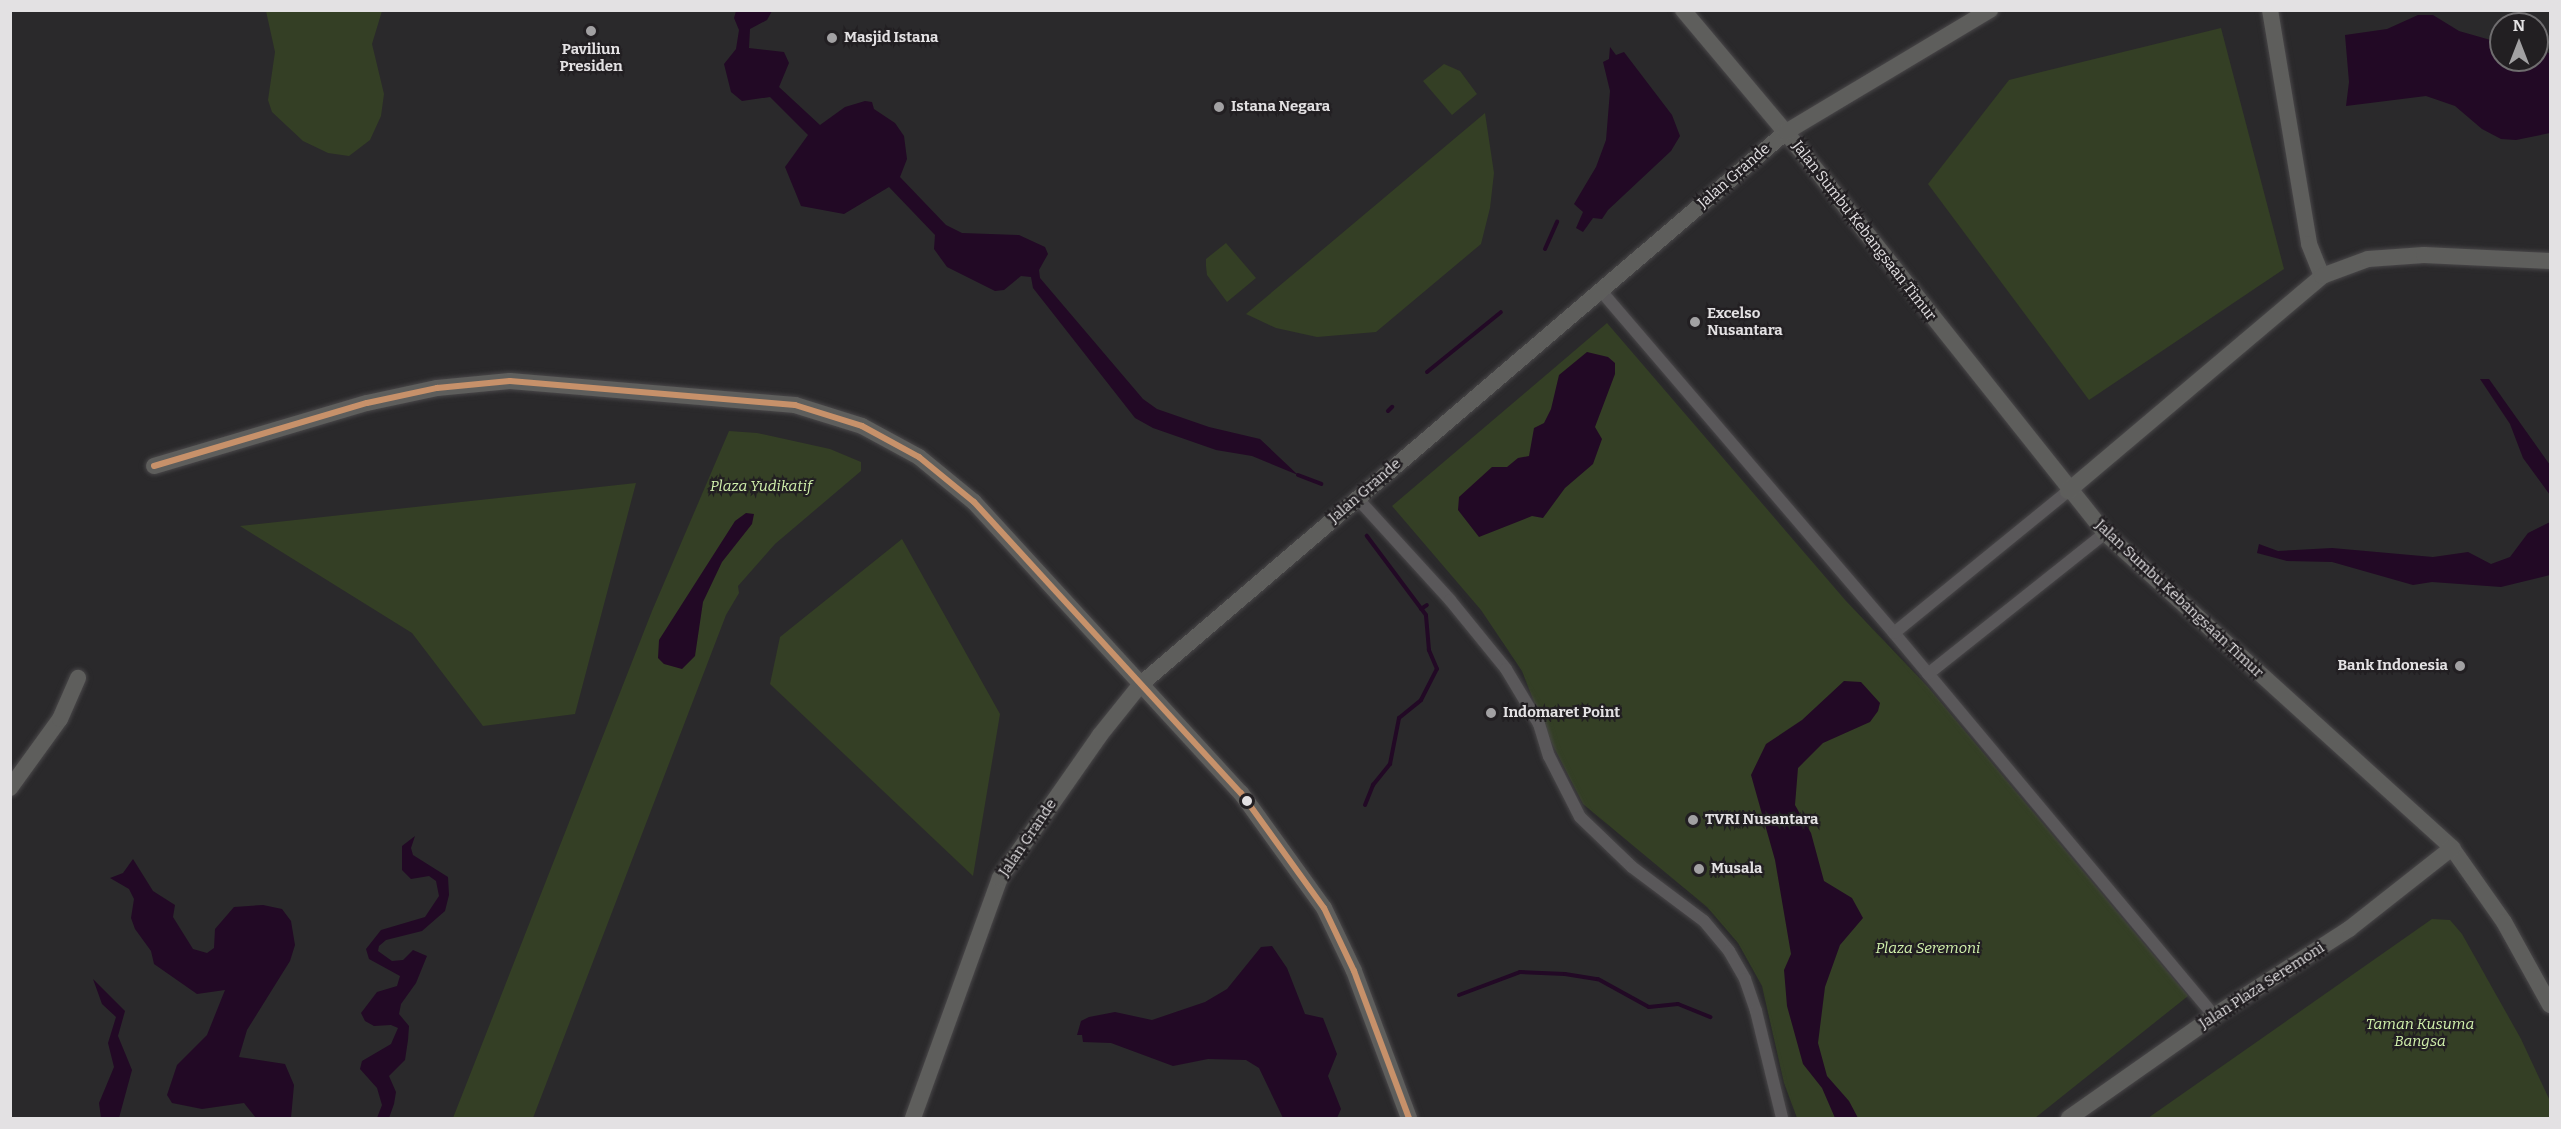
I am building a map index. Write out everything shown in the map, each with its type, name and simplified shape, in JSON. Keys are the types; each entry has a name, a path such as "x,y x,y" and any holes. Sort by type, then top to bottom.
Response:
{"street":[{"name":"Jalan Sumbu Kebangsaan Timur","path":"1683,10 1786,132 2068,491 2104,533 2452,848 2504,922 2550,1005"},
{"name":"Jalan Grande","path":"913,1119 1000,878 1100,735 1141,684 1786,132 1990,10"},
{"path":"2270,10 2309,244 2322,276"},
{"path":"1894,633 2068,491 2322,276 2368,260 2424,255 2550,261"},
{"path":"1601,291 1894,633 2214,1016"},
{"path":"154,466 368,404 437,388 510,381 795,405 862,426 919,457 981,509 1241,793 1324,908 1354,971 1409,1119"},
{"path":"1357,498 1450,600 1506,669 1539,724 1550,756 1580,817 1632,867 1704,921 1729,951 1745,980 1756,1011 1782,1119"},
{"path":"1928,674 2104,533"},
{"path":"10,788 60,718 78,678"},
{"name":"Jalan Plaza Seremoni","path":"2069,1119 2214,1016 2349,929 2452,848"}],"green space":[{"path":"266,11 382,11 372,44 384,94 381,116 370,140 349,156 328,153 303,141 272,112 268,100 275,52"},
{"path":"2221,28 2284,269 2089,400 1928,184 2009,80"},
{"path":"1444,64 1460,71 1477,94 1452,115 1423,81"},
{"path":"1485,113 1494,173 1490,208 1481,244 1376,332 1317,337 1276,328 1246,314"},
{"path":"1226,243 1256,278 1227,302 1207,275 1206,266 1206,259"},
{"name":"Plaza Seremoni","path":"1607,323 1846,601 1928,687 2188,996 2035,1118 1797,1118 1784,1083 1762,986 1738,943 1707,907 1583,804 1545,730 1522,671 1481,610 1392,506"},
{"name":"Plaza Yudikatif","path":"729,431 757,433 830,449 861,462 861,471 775,544 738,586 739,593 726,615 533,1118 453,1118 652,611"},
{"path":"636,483 575,714 483,726 412,633 240,526"},
{"path":"902,539 1000,714 973,876 770,684 780,637"},
{"name":"Taman Kusuma Bangsa","path":"2432,919 2450,920 2462,934 2521,1039 2550,1101 2550,1118 2148,1118"}],"shaded area":[{"path":"736,11 772,11 767,20 750,29 749,48 784,52 789,63 779,87 820,125 845,107 865,101 872,102 874,109 895,123 904,136 907,159 900,177 946,225 962,233 1019,235 1045,247 1048,254 1039,270 1040,278 1143,399 1157,409 1209,427 1260,439 1298,475 1252,456 1216,450 1153,428 1135,418 1033,288 1031,277 1021,276 1004,290 995,291 947,267 934,249 935,235 889,187 844,214 801,206 785,167 808,135 770,97 742,101 731,92 724,64 736,49 739,30 734,18"},
{"path":"2418,15 2433,15 2459,31 2489,40 2489,72 2549,72 2550,53 2550,133 2516,140 2501,139 2482,129 2455,106 2426,96 2346,106 2349,82 2345,35 2387,29"},
{"path":"1610,47 1616,55 1624,52 1672,115 1680,136 1671,151 1608,210 1602,219 1593,218 1583,232 1576,228 1583,212 1574,204 1596,167 1606,140 1610,91 1603,62 1609,59"},
{"path":"1587,352 1608,357 1615,363 1615,374 1595,427 1602,439 1593,464 1565,488 1543,518 1532,516 1479,537 1458,510 1459,497 1492,467 1507,467 1518,458 1529,456 1534,428 1544,423 1551,409 1559,375"},
{"path":"2480,379 2489,379 2550,465 2550,495 2523,458 2510,424"},
{"path":"746,513 754,514 752,524 722,562 703,602 695,656 682,669 664,664 658,658 659,640 735,521"},
{"path":"2550,522 2550,575 2501,587 2432,582 2413,585 2332,562 2287,561 2257,553 2259,544 2278,551 2332,548 2433,557 2468,552 2491,564 2510,557 2528,533"},
{"path":"1844,681 1861,682 1880,703 1878,711 1870,722 1823,743 1798,768 1795,805 1811,833 1824,881 1852,898 1863,918 1840,945 1825,987 1818,1043 1827,1076 1849,1101 1858,1118 1835,1118 1822,1088 1803,1064 1787,1006 1784,970 1791,954 1775,860 1751,775 1766,744 1802,720"},
{"path":"415,836 411,848 413,855 448,877 449,895 445,911 422,931 386,940 379,946 378,951 392,961 403,960 413,950 427,956 416,983 401,1004 399,1014 409,1026 405,1060 389,1076 396,1092 394,1104 389,1118 377,1118 382,1105 377,1088 360,1069 362,1061 391,1044 398,1028 391,1025 374,1026 365,1021 361,1013 377,992 397,986 400,976 369,959 366,949 381,930 425,917 439,896 436,881 429,876 411,879 402,870 402,846"},
{"path":"133,859 153,891 175,905 173,917 193,949 207,953 214,948 215,929 234,907 263,905 282,909 291,921 295,945 290,961 247,1030 239,1057 285,1064 294,1085 291,1118 256,1118 244,1103 202,1109 172,1103 167,1095 177,1065 207,1035 225,990 197,994 154,964 151,951 135,929 131,918 134,899 129,889 110,878 123,873"},
{"path":"1272,946 1287,968 1305,1014 1323,1018 1337,1054 1328,1076 1341,1109 1337,1118 1283,1118 1259,1068 1246,1060 1208,1059 1173,1066 1111,1043 1083,1042 1082,1035 1077,1035 1081,1021 1089,1017 1115,1012 1152,1020 1205,1002 1227,989 1261,947"},
{"path":"93,979 125,1011 118,1036 132,1070 119,1118 101,1118 99,1103 114,1067 108,1043 116,1017 102,1004"}],"waterway":[{"path":"1545,249 1557,222"},
{"path":"1427,372 1501,312"},
{"path":"1388,411 1392,407"},
{"path":"1298,475 1321,484"},
{"path":"1365,805 1373,785 1390,764 1399,718 1421,700 1437,669 1429,650 1426,615 1367,536"},
{"path":"1421,609 1427,605"},
{"path":"1459,995 1520,972 1565,974 1598,979 1649,1007 1678,1004 1710,1017"}],"transit line":[{"path":"154,466 367,403 437,388 510,381 795,405 862,426 919,457 974,502 1241,793 1324,908 1354,971 1409,1118"}],"place":[{"name":"Paviliun Presiden","path":"591,31"},
{"name":"Masjid Istana","path":"832,38"},
{"name":"Istana Negara","path":"1219,107"},
{"name":"Excelso Nusantara","path":"1695,322"},
{"name":"Bank Indonesia","path":"2460,666"},
{"name":"Indomaret Point","path":"1491,713"},
{"name":"TVRI Nusantara","path":"1693,820"},
{"name":"Musala","path":"1699,869"}]}
